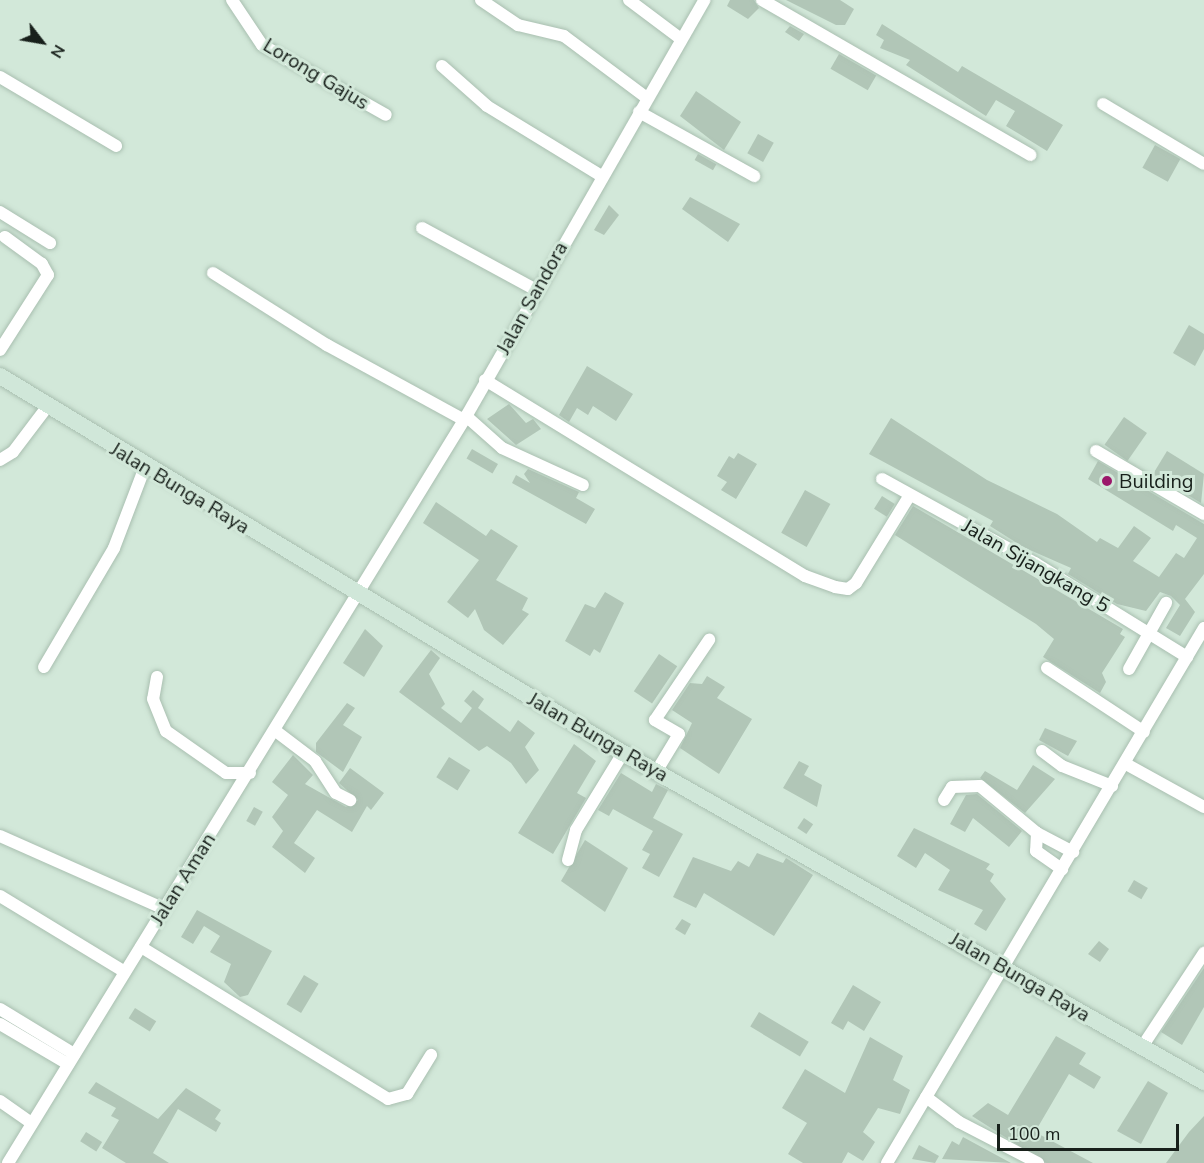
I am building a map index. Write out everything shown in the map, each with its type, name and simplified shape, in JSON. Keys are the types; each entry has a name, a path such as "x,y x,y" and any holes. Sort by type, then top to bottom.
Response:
{"street":[{"name":"Lorong Gajus","path":"232,0 262,45 386,115"},
{"path":"481,0 518,25 564,36 648,98"},
{"path":"629,0 681,39"},
{"name":"Jalan Sandora","path":"357,594 465,418 600,175 705,0"},
{"path":"762,0 1030,155"},
{"path":"442,66 487,106 600,175"},
{"path":"0,77 116,146"},
{"path":"1103,104 1204,164"},
{"path":"639,112 754,176"},
{"path":"0,212 50,243"},
{"path":"422,228 536,290"},
{"path":"0,350 48,275 42,264 5,237"},
{"path":"213,273 327,345 465,418 502,448 583,484"},
{"name":"Jalan Bunga Raya","path":"0,376 145,467 622,753 1204,1082"},
{"path":"485,380 806,576 835,587 848,589 856,583 910,495"},
{"path":"0,460 12,452 47,407"},
{"path":"1096,451 1204,514"},
{"path":"44,667 109,557 145,467"},
{"name":"Jalan Sijangkang 5","path":"882,479 1149,632 1186,657"},
{"name":"Jalan Aman","path":"6,1161 277,732 357,594"},
{"path":"1129,669 1166,603"},
{"path":"887,1163 999,966 1073,852 1204,628"},
{"path":"656,772 679,734 655,720 709,640"},
{"path":"1047,668 1144,732"},
{"path":"157,677 153,699 166,731 226,773 250,772"},
{"path":"277,732 315,761 336,793 350,800"},
{"path":"1042,751 1062,766 1112,786"},
{"path":"568,860 576,830 622,753"},
{"path":"1126,764 1204,807"},
{"path":"944,800 952,787 980,786 1037,833 1073,852"},
{"path":"1037,833 1036,851 1062,869"},
{"path":"0,836 165,909"},
{"path":"0,896 125,972"},
{"path":"141,947 388,1099 403,1097 430,1055"},
{"path":"1142,1047 1204,953"},
{"path":"0,1009 71,1059"},
{"path":"0,1024 71,1059"},
{"path":"926,1097 959,1122 1038,1163"},
{"path":"0,1101 32,1123"}],"building":[{"path":"730,0 754,0 759,8 748,19 727,6"},
{"path":"786,0 840,0 854,9 845,25 836,25"},
{"path":"882,24 958,72 962,66 1063,125 1047,151 1006,126 1015,111 996,100 986,116 906,65 910,60 880,48 884,40 876,35"},
{"path":"790,26 804,34 799,41 785,32"},
{"path":"839,54 876,76 868,90 830,69"},
{"path":"696,91 741,122 724,150 680,116"},
{"path":"758,134 774,143 763,162 747,153"},
{"path":"1155,145 1180,159 1168,182 1142,168"},
{"path":"698,154 716,164 713,170 695,160"},
{"path":"690,197 740,224 728,242 682,209"},
{"path":"609,205 619,215 604,235 594,230"},
{"path":"1189,325 1204,334 1204,349 1195,366 1173,353"},
{"path":"587,366 633,394 616,421 593,406 588,415 577,408 569,422 559,415"},
{"path":"509,404 526,423 533,419 541,429 516,445 487,419"},
{"path":"1124,417 1147,433 1127,461 1104,445"},
{"path":"891,418 987,480 1057,514 1097,542 1100,538 1118,548 1134,526 1151,538 1133,561 1159,577 1176,553 1184,558 1197,538 1176,525 1173,531 1088,479 1098,461 1204,524 1204,574 1185,599 1195,612 1180,636 1166,628 1180,605 1171,596 1160,592 1146,611 1117,604 1068,574 1071,568 1023,547 990,526 993,521 869,454"},
{"path":"472,449 498,464 492,474 466,459"},
{"path":"1167,451 1204,474 1201,503 1153,474"},
{"path":"738,453 757,464 736,499 721,490 727,482 717,476 729,456 734,459"},
{"path":"528,469 579,492 576,498 595,509 586,524 512,483 516,475 530,483 524,474"},
{"path":"805,490 830,504 807,547 781,533"},
{"path":"882,496 895,504 887,517 874,509"},
{"path":"436,502 486,536 491,529 518,546 496,580 528,598 522,610 529,614 503,645 484,630 475,609 468,618 447,602 479,560 423,523"},
{"path":"913,506 1123,629 1120,634 1125,637 1102,673 1106,682 1100,693 1043,657 1054,639 1036,624 895,535"},
{"path":"605,592 624,603 600,653 594,649 590,656 565,641 585,604 595,608"},
{"path":"365,629 383,646 364,677 343,663"},
{"path":"431,650 440,658 429,674 445,704 441,708 461,723 472,708 464,701 473,690 484,699 478,708 510,732 518,720 535,733 525,747 539,770 526,784 511,763 487,746 479,751 399,692"},
{"path":"659,654 677,666 652,704 634,691"},
{"path":"707,676 725,687 717,698 752,719 719,774 680,748 692,723 672,710 690,683 702,684"},
{"path":"347,703 355,708 343,725 362,737 343,772 316,752 316,743"},
{"path":"1045,728 1077,741 1068,756 1039,740"},
{"path":"574,744 596,761 577,793 586,798 553,854 518,833"},
{"path":"293,755 313,775 305,784 346,807 358,800 339,783 350,768 384,793 371,810 367,806 352,832 317,810 294,843 315,858 305,873 272,847 283,831 272,817 288,795 272,782"},
{"path":"449,757 470,770 457,791 436,777"},
{"path":"799,761 809,766 804,775 822,785 817,807 783,788"},
{"path":"1033,765 1055,779 1025,813 980,778 985,771 1017,790"},
{"path":"621,773 652,792 656,784 668,790 653,818 683,834 659,877 642,868 650,854 642,850 653,831 613,809 609,816 598,810"},
{"path":"977,794 1022,831 1009,847 973,818 965,832 950,824 966,795"},
{"path":"254,807 263,812 255,826 246,821"},
{"path":"804,818 813,824 806,834 797,828"},
{"path":"914,828 990,864 986,869 994,874 990,881 1006,899 986,931 974,924 983,910 938,890 950,870 925,853 916,868 897,856"},
{"path":"585,840 628,868 605,912 561,881"},
{"path":"757,853 783,863 786,858 813,875 774,936 704,893 696,908 673,897 693,857 731,871 738,861 749,867"},
{"path":"1134,880 1148,888 1141,899 1128,891"},
{"path":"197,910 272,951 248,995 240,997 224,982 231,964 210,952 220,936 204,926 193,944 181,937"},
{"path":"682,919 691,924 685,935 675,929"},
{"path":"1099,941 1109,949 1100,962 1088,954"},
{"path":"1204,968 1204,1007 1182,1045 1161,1032"},
{"path":"304,975 319,984 301,1013 286,1004"},
{"path":"853,985 881,1002 864,1031 848,1021 843,1030 831,1023"},
{"path":"135,1008 156,1021 150,1031 129,1018"},
{"path":"759,1012 809,1042 800,1056 750,1027"},
{"path":"1056,1036 1086,1053 1079,1064 1101,1077 1094,1089 1069,1074 1035,1132 1093,1163 1046,1163 972,1116 988,1103 1008,1115"},
{"path":"870,1037 903,1056 893,1080 910,1090 900,1114 878,1108 863,1132 875,1142 863,1161 848,1152 842,1163 803,1163 788,1154 807,1123 782,1108 805,1069 845,1093"},
{"path":"1148,1081 1168,1093 1141,1144 1117,1131"},
{"path":"96,1082 158,1119 186,1088 221,1110 215,1119 221,1123 216,1132 178,1109 153,1153 169,1163 126,1163 102,1148 119,1120 111,1116 116,1108 88,1093"},
{"path":"1204,1116 1204,1163 1166,1163 1189,1132"},
{"path":"86,1132 102,1142 96,1151 80,1141"},
{"path":"963,1137 1011,1163 942,1159 952,1141 959,1145"},
{"path":"919,1145 939,1156 935,1163 912,1159"}],"place":[{"name":"Building","path":"1107,481"}]}
